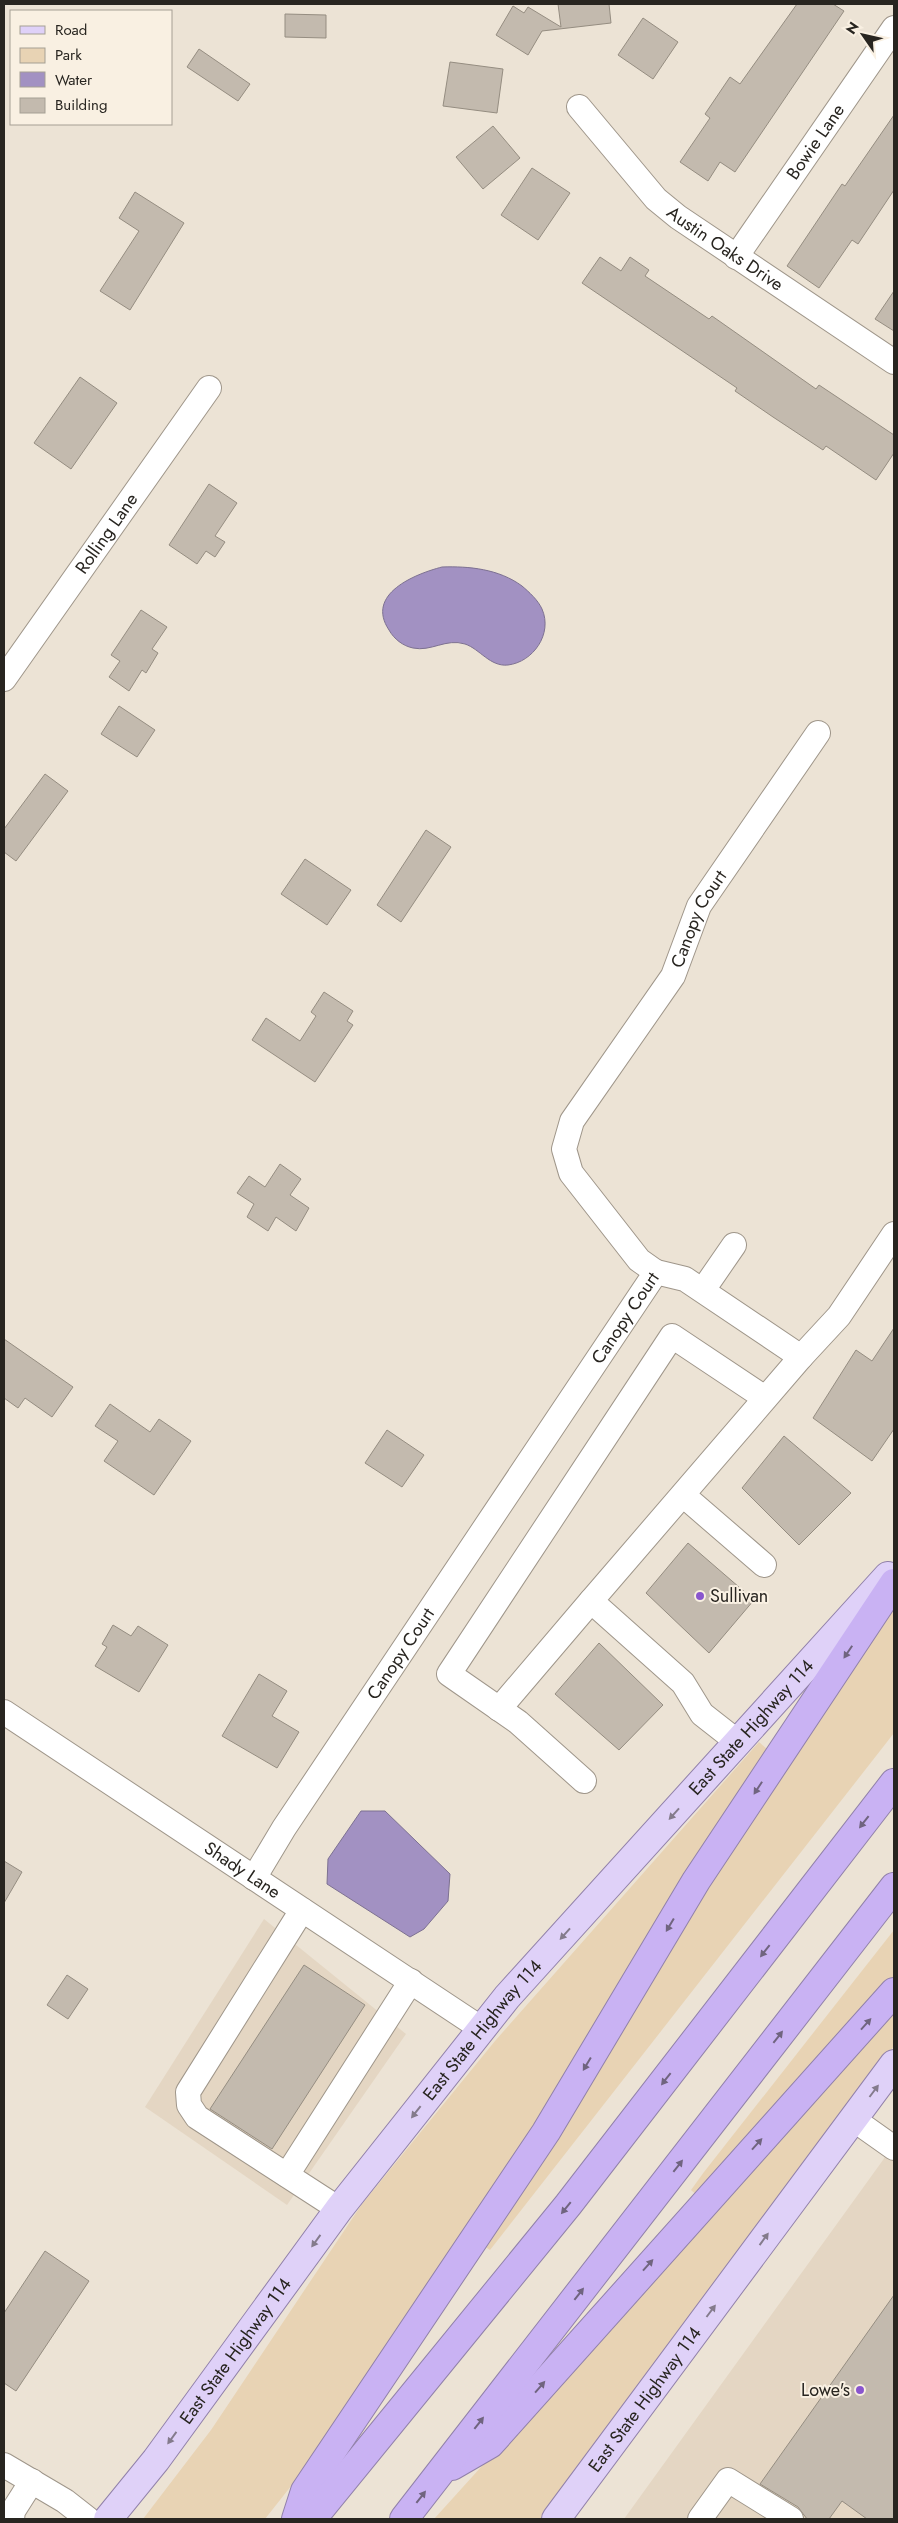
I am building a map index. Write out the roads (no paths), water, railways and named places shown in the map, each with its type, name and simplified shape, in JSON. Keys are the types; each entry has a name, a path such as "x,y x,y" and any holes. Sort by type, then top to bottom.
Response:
{"highway":[{"path":"296,2519 305,2491 546,2132 696,1881 894,1583"},
{"path":"312,2519 568,2205 894,1783"},
{"path":"404,2519 894,1887"},
{"path":"438,2475 490,2444 894,1992"}],"main road":[{"name":"East State Highway 114","path":"108,2519 156,2460 339,2209 507,1998 894,1570"},
{"name":"East State Highway 114","path":"556,2519 894,2064"}],"street":[{"name":"Bowie Lane","path":"736,256 894,28"},
{"name":"Austin Oaks Drive","path":"580,107 656,198 678,217 894,362"},
{"name":"Rolling Lane","path":"4,680 209,388"},
{"name":"Canopy Court","path":"254,1878 284,1828 656,1272 640,1260 570,1173 564,1149 572,1122 673,976 699,906 818,733"},
{"path":"499,1708 765,1398 839,1316 894,1234"},
{"path":"703,1290 734,1245"},
{"path":"656,1272 686,1278 801,1357"},
{"path":"584,1781 518,1722 448,1674 672,1336 765,1398"},
{"path":"683,1495 764,1565"},
{"path":"591,1601 683,1683 702,1714 739,1743"},
{"name":"Shady Lane","path":"4,1712 482,2029"},
{"path":"302,1910 188,2092 189,2105 196,2117 339,2209"},
{"path":"287,2175 411,1981"},
{"path":"853,2119 894,2148"},
{"path":"4,2465 65,2501 88,2519"},
{"path":"700,2519 728,2480 776,2516"},
{"path":"12,2519 13,2511 32,2481"}],"water":[{"path":"442,567 463,567 494,572 513,580 528,591 536,599 545,618 543,637 533,653 517,663 502,665 490,661 465,644 451,643 420,649 406,646 396,639 383,617 383,606 388,596 407,581"},
{"path":"361,1811 385,1811 450,1874 448,1901 424,1929 410,1937 327,1884 328,1859"}],"place":[{"name":"Sullivan","path":"700,1596"},
{"name":"Lowe's","path":"860,2390"}]}
